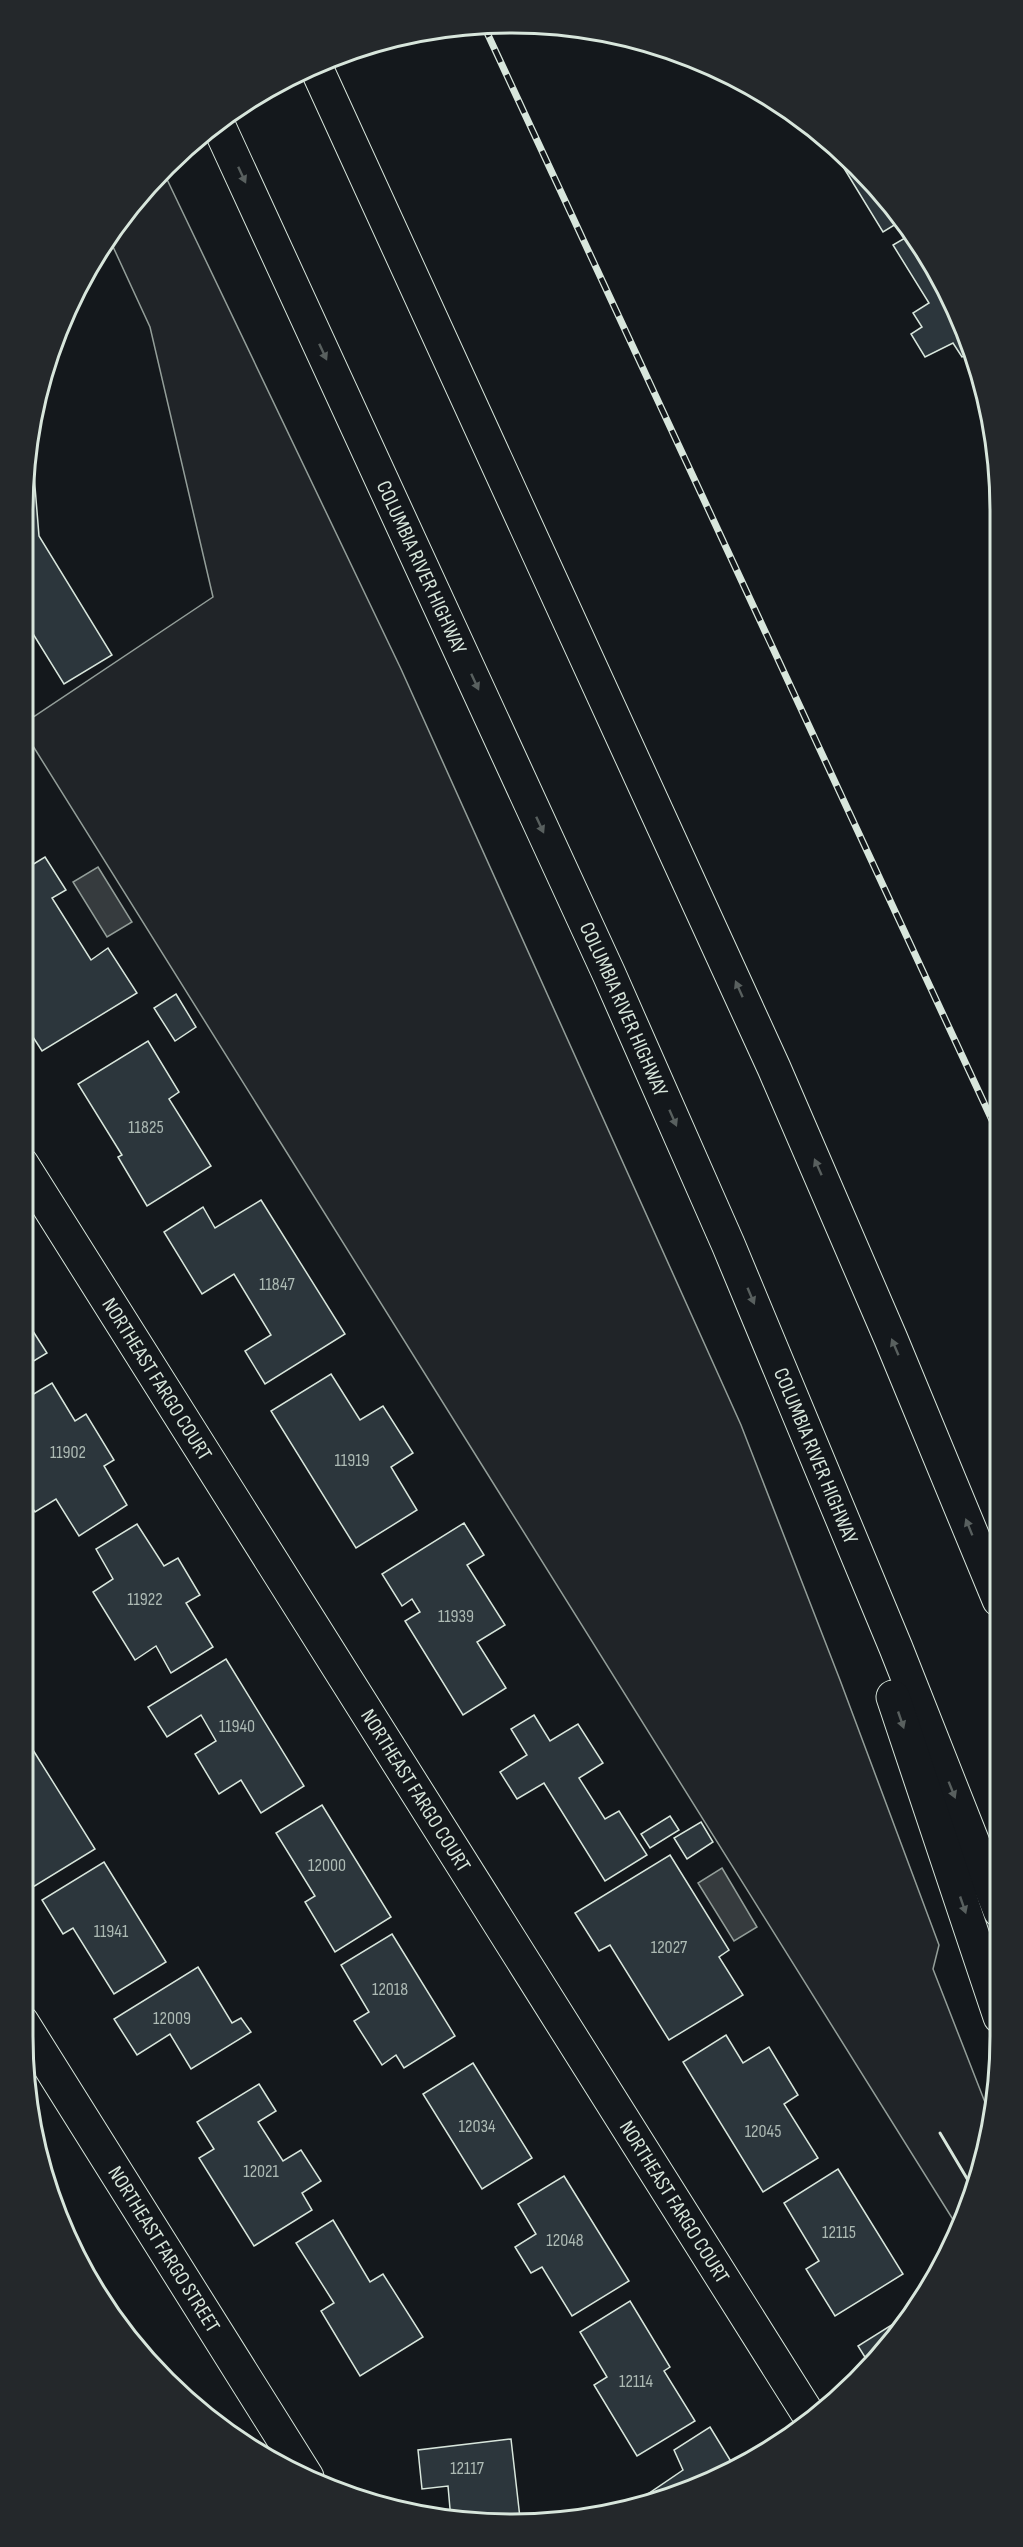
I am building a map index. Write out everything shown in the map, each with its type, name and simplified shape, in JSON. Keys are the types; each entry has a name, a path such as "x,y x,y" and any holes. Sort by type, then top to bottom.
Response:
{"main road":[{"path":"319,73 731,971 842,1223 990,1578"},
{"name":"COLUMBIA RIVER HIGHWAY","path":"221,131 613,984 789,1386 990,1886"},
{"name":"NORTHEAST FARGO COURT","path":"33,1181 807,2412"},
{"path":"789,1386 990,1987"},
{"name":"NORTHEAST FARGO STREET","path":"33,2040 299,2465"}],"shaded area":[{"path":"167,180 401,669 741,1425 840,1680 939,1945 933,1969 985,2103 974,2159 953,2220 33,746 33,717 213,597 150,327 113,247 132,220"},
{"path":"98,867 132,922 107,937 73,882"},
{"path":"722,1868 757,1927 734,1941 698,1883"}],"building":[{"path":"843,167 894,225 883,232"},
{"path":"904,239 926,272 954,328 964,356 962,357 953,343 925,357 911,334 922,327 913,313 929,303 893,245"},
{"path":"34,477 39,536 112,655 64,684 33,634"},
{"path":"45,857 66,890 52,898 91,960 108,948 137,993 42,1051 33,1037 33,864"},
{"path":"176,994 196,1027 175,1041 154,1008"},
{"path":"148,1041 179,1092 169,1099 211,1166 147,1206 118,1157 122,1155 78,1084"},
{"path":"261,1200 345,1334 265,1384 245,1351 271,1335 234,1274 202,1294 164,1232 203,1207 215,1228"},
{"path":"33,1331 47,1353 33,1361"},
{"path":"331,1374 360,1420 383,1406 413,1453 391,1467 417,1510 356,1548 271,1411"},
{"path":"52,1383 75,1421 86,1414 114,1460 104,1466 127,1505 79,1536 56,1499 35,1512 33,1509 33,1394"},
{"path":"464,1523 484,1555 467,1565 505,1625 477,1642 506,1688 463,1715 405,1621 420,1612 412,1599 402,1606 382,1574"},
{"path":"137,1524 164,1566 178,1558 200,1595 186,1603 213,1647 171,1673 156,1646 135,1660 93,1592 113,1579 96,1549"},
{"path":"226,1659 304,1786 261,1813 241,1780 219,1794 195,1754 216,1741 201,1715 167,1737 148,1707"},
{"path":"534,1715 550,1741 578,1724 603,1763 579,1778 605,1819 619,1811 647,1855 605,1881 544,1783 517,1799 500,1772 527,1755 511,1729"},
{"path":"33,1750 95,1849 33,1887"},
{"path":"322,1805 391,1917 335,1952 305,1902 315,1896 276,1833"},
{"path":"670,1816 679,1830 650,1848 641,1834"},
{"path":"701,1822 713,1842 687,1859 674,1838"},
{"path":"670,1855 729,1950 719,1957 743,1995 669,2040 610,1945 599,1951 575,1913"},
{"path":"104,1862 166,1962 114,1994 73,1928 63,1934 42,1900"},
{"path":"392,1934 455,2036 404,2068 396,2055 382,2065 354,2021 369,2012 341,1965"},
{"path":"198,1967 232,2023 241,2018 251,2032 191,2069 170,2034 137,2055 114,2019"},
{"path":"726,2035 743,2063 769,2047 798,2095 784,2104 818,2158 763,2192 683,2062"},
{"path":"473,2063 532,2158 482,2189 423,2094"},
{"path":"259,2084 276,2111 258,2122 283,2161 301,2150 321,2181 302,2193 312,2210 254,2246 199,2158 214,2149 197,2122"},
{"path":"838,2169 903,2274 835,2316 806,2269 819,2261 784,2203"},
{"path":"564,2176 629,2281 572,2316 542,2267 531,2273 515,2247 536,2234 518,2204"},
{"path":"333,2220 370,2282 383,2274 423,2337 360,2376 321,2311 334,2303 296,2243"},
{"path":"630,2301 670,2367 664,2371 695,2421 637,2456 594,2385 607,2377 580,2332"},
{"path":"893,2324 865,2357 858,2346"},
{"path":"710,2427 731,2461 695,2478 648,2494 683,2470 674,2450"},
{"path":"511,2439 520,2514 450,2510 448,2486 422,2489 418,2450"}],"railway":[{"path":"488,34 990,1116"}],"wall":[{"path":"940,2133 968,2180"}]}
